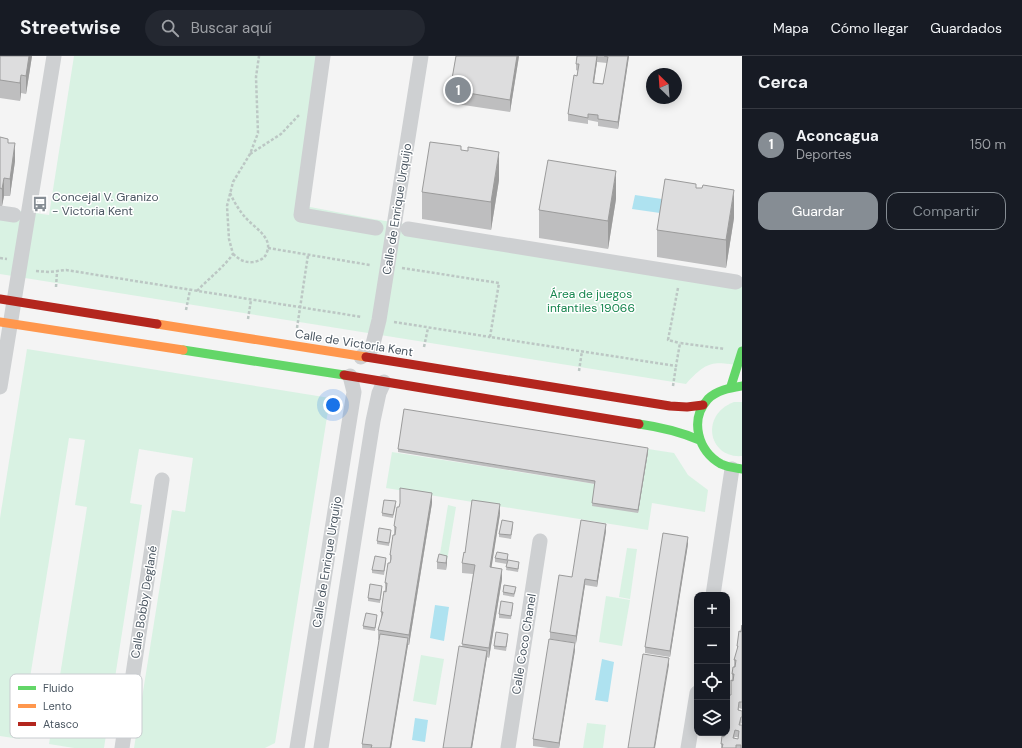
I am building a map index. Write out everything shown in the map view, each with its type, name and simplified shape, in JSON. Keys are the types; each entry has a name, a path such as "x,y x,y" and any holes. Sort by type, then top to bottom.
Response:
{"main road":[{"name":"Calle de Victoria Kent","path":"0,299 670,406 688,407 703,405"},
{"path":"5,323 350,376 666,428 684,433 699,440"},
{"path":"731,386 742,351"},
{"path":"737,469 715,462 708,456 699,440 697,428 698,416 703,405 715,393 731,386 742,386"}],"street":[{"path":"0,387 5,323 15,301 54,56"},
{"path":"323,56 316,92 301,215 376,228"},
{"name":"Calle de Enrique Urquijo","path":"361,357 372,348 379,320 421,56"},
{"path":"408,229 736,282"},
{"name":"Calle de Enrique Urquijo","path":"298,748 354,392 350,376"},
{"name":"Calle de Enrique Urquijo","path":"321,748 373,421 379,393 384,382"},
{"path":"713,592 737,469"},
{"name":"Calle Bobby Deglané","path":"133,674 162,480"},
{"name":"Calle Coco Chanel","path":"508,748 540,541"},
{"path":"688,748 696,700"},
{"name":"Calle Bobby Deglané","path":"122,748 123,738"}],"path":[{"path":"230,193 244,216 265,236 268,248 266,254 261,260 250,262 241,261 233,254 229,240 227,218 230,193 233,182 250,154 258,133 256,77 259,56"},
{"path":"250,154 266,145 291,125 316,92"},
{"path":"268,248 370,265"},
{"path":"197,292 209,277 226,265 233,254"},
{"path":"297,328 308,255"},
{"path":"0,258 8,259"},
{"path":"402,268 499,283 490,337"},
{"path":"36,270 57,272 66,270 362,317"},
{"path":"56,287 57,272"},
{"path":"680,273 668,340 727,350"},
{"path":"186,310 190,290"},
{"path":"248,319 251,300"},
{"path":"394,322 676,366"},
{"path":"424,347 428,328"},
{"path":"673,386 680,343"},
{"path":"579,371 582,351"}],"green space":[{"name":"Área de juegos infantiles 19066","path":"74,56 329,56 305,206 373,219 742,277 742,366 724,363 711,364 699,371 686,384 0,274 0,208 49,215"},
{"path":"27,349 330,398 275,743 265,748 134,748 136,738 142,738 142,698 172,510 185,512 193,458 139,449 130,503 142,505 116,674 60,674 87,507 75,505 85,440 69,438 31,674 10,674 10,738 0,736 0,518"},
{"path":"734,402 742,402 742,456 731,455 722,451 716,444 712,435 712,426 716,416 723,408"},
{"path":"648,449 674,453 688,475 708,490 705,512 652,503 648,530 386,488 392,452 595,484 638,513"},
{"path":"448,505 456,507 447,561 439,560"},
{"path":"627,548 637,549 630,599 619,597"},
{"path":"606,596 630,600 622,646 599,642"},
{"path":"421,655 444,659 436,705 413,701"},
{"path":"587,723 606,725 603,748 583,748"},
{"path":"50,738 106,738 104,748 74,748 49,744"}],"water":[{"path":"635,195 662,199 660,213 632,209"},
{"path":"435,605 449,607 444,641 430,638"},
{"path":"602,659 614,662 608,702 595,700"},
{"path":"415,718 428,720 425,742 412,740"}],"building":[{"path":"0,56 29,56 26,76 21,75 20,83 0,80"},
{"path":"456,56 517,56 510,100 450,90"},
{"path":"577,56 597,56 593,83 603,84 608,57 604,56 628,56 618,122 598,119 598,115 588,114 588,118 568,114 574,75 577,76 579,64 576,64"},
{"path":"0,137 8,139 8,143 15,143 10,179 4,178 2,189 0,188"},
{"path":"430,142 461,146 461,150 468,151 468,147 499,152 491,202 422,192"},
{"path":"548,160 616,171 608,221 539,210"},
{"path":"665,179 696,184 696,188 702,188 703,185 734,190 726,240 657,230"},
{"path":"404,409 648,448 638,510 592,503 595,481 398,449"},
{"path":"400,488 432,493 409,635 378,630 383,612 381,612 384,591 386,592 387,583 385,583 388,563 390,563 391,559 390,555 393,535 395,535 396,527 394,526 397,507 399,507 400,503"},
{"path":"384,500 396,501 393,515 382,513"},
{"path":"472,500 500,504 490,567 502,569 489,648 462,644 475,565 462,563 464,552 465,553"},
{"path":"502,520 513,522 511,535 499,534"},
{"path":"581,520 606,524 597,581 585,579 576,636 550,632 559,575 572,577"},
{"path":"379,528 391,530 389,543 377,541"},
{"path":"663,533 688,537 670,651 645,647"},
{"path":"497,552 508,554 507,560 495,558"},
{"path":"439,554 447,556 446,563 437,562"},
{"path":"375,556 386,558 384,571 372,570"},
{"path":"508,560 519,562 518,569 506,567"},
{"path":"370,584 382,586 380,600 368,598"},
{"path":"504,585 516,587 514,594 503,592"},
{"path":"501,601 513,603 511,616 499,614"},
{"path":"366,613 377,615 375,628 363,626"},
{"path":"742,625 742,702 739,702 738,710 742,711 742,717 739,725 742,725 742,748 741,745 736,745 736,748 722,748 722,736 730,736 731,680 733,681 734,674 732,674 733,667 735,667 736,660 734,660 738,646 739,631 741,632","holes":["735,730 739,731 738,739 733,738"]},
{"path":"496,632 508,634 506,647 494,646"},
{"path":"380,634 408,638 390,748 371,748 372,745 362,744"},
{"path":"549,639 575,643 559,743 533,739"},
{"path":"459,646 487,651 471,748 443,748"},
{"path":"643,654 669,658 654,748 628,748"}],"traffic: fast":[{"path":"183,350 344,375"},
{"path":"731,386 742,351"},
{"path":"742,386 720,391 708,399 702,407 698,425 702,443 713,458 723,465 742,469"},
{"path":"639,424 654,426 684,434 699,440"}],"traffic: slow":[{"path":"0,322 183,350"},
{"path":"157,324 366,357"}],"traffic: jam":[{"path":"0,299 157,324"},
{"path":"366,357 670,406 687,407 703,405"},
{"path":"344,375 639,424"}],"place":[{"name":"Aconcagua","path":"458,90"},
{"name":"Concejal V. Granizo - Victoria Kent","path":"40,204"}]}
